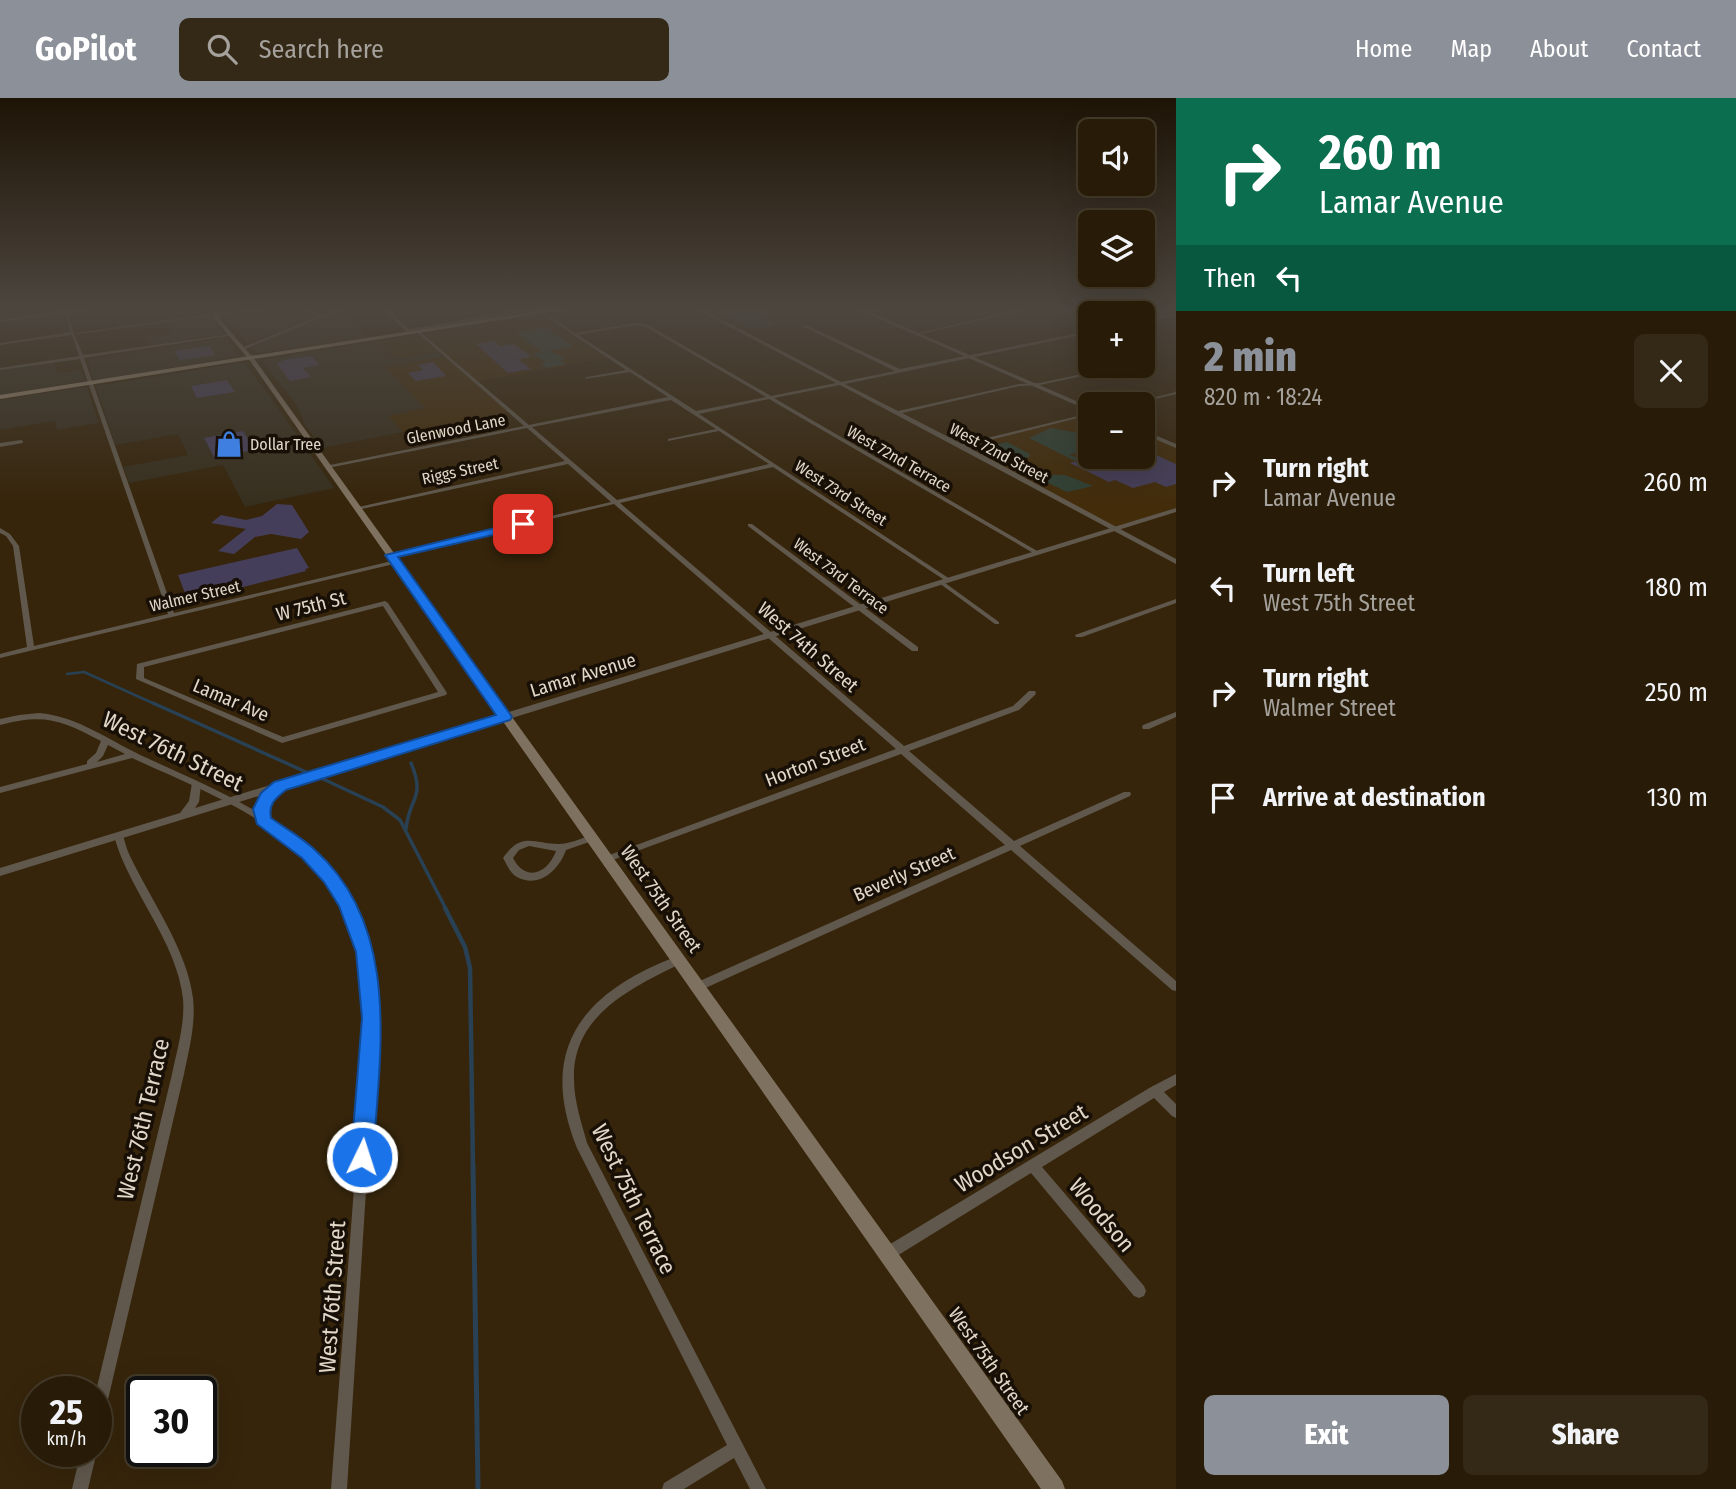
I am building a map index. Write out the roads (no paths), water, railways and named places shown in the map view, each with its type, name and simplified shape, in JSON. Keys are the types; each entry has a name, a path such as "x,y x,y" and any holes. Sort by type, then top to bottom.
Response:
{"main road":[{"path":"0,397 149,374"},
{"name":"West 75th Street","path":"262,374 1054,1489"}],"street":[{"path":"87,374 172,616"},
{"name":"West 74th Street","path":"464,374 1176,986"},
{"path":"587,379 611,374"},
{"name":"West 73rd Street","path":"635,374 944,581 997,622"},
{"name":"West 72nd Terrace","path":"728,374 1037,553"},
{"name":"West 72nd Street","path":"823,374 1176,562"},
{"path":"695,414 886,374"},
{"path":"1008,374 1078,406"},
{"path":"897,413 1078,375"},
{"path":"1155,398 1176,393"},
{"name":"Glenwood Lane","path":"328,467 672,398"},
{"path":"961,446 1078,415"},
{"path":"670,440 719,430"},
{"path":"1155,437 1176,446"},
{"path":"0,445 21,442"},
{"name":"Riggs Street","path":"357,508 569,462"},
{"name":"Walmer Street","path":"0,656 172,616 614,502 774,466"},
{"name":"Lamar Avenue","path":"0,872 1176,510"},
{"name":"West 73rd Terrace","path":"750,526 915,649"},
{"path":"0,530 8,535 16,547 31,649"},
{"path":"1079,635 1176,601"},
{"name":"W 75th St","path":"140,666 385,603 443,694"},
{"name":"Lamar Ave","path":"140,666 140,678 282,740 443,694"},
{"name":"Horton Street","path":"607,859 1016,708 1032,693"},
{"path":"1146,727 1176,715"},
{"name":"West 76th Street","path":"0,722 27,716 60,719 263,820 308,853 330,878 355,922 366,952 372,1018 339,1489"},
{"path":"86,765 100,754 105,741"},
{"path":"0,790 86,765 133,755"},
{"path":"183,816 194,802 196,785"},
{"path":"263,820 263,803 280,786"},
{"name":"Beverly Street","path":"697,986 1126,794"},
{"name":"West 76th Terrace","path":"107,1376 178,1074 188,1017 187,991 180,967 119,836"},
{"path":"562,848 560,859 544,874 519,875 511,867 508,858 516,848 528,843 562,848 592,838"},
{"name":"West 75th Terrace","path":"678,960 620,988 596,1008 573,1046 566,1076 569,1110 580,1144 758,1489"},
{"name":"Woodson Street","path":"887,1254 1176,1079"},
{"path":"1155,1091 1176,1112"},
{"name":"Woodson","path":"1033,1166 1139,1291"},
{"path":"670,1489 736,1448"},
{"path":"80,1489 85,1467"}],"waterway":[{"path":"67,674 84,672 157,705"},
{"path":"153,703 306,772"},
{"path":"406,829 417,791 411,763"},
{"path":"323,779 383,807 400,820 446,909"},
{"path":"445,908 465,947 470,968 473,1167"},
{"path":"473,1165 478,1489"}],"place":[{"name":"Dollar Tree","path":"229,444"}]}
